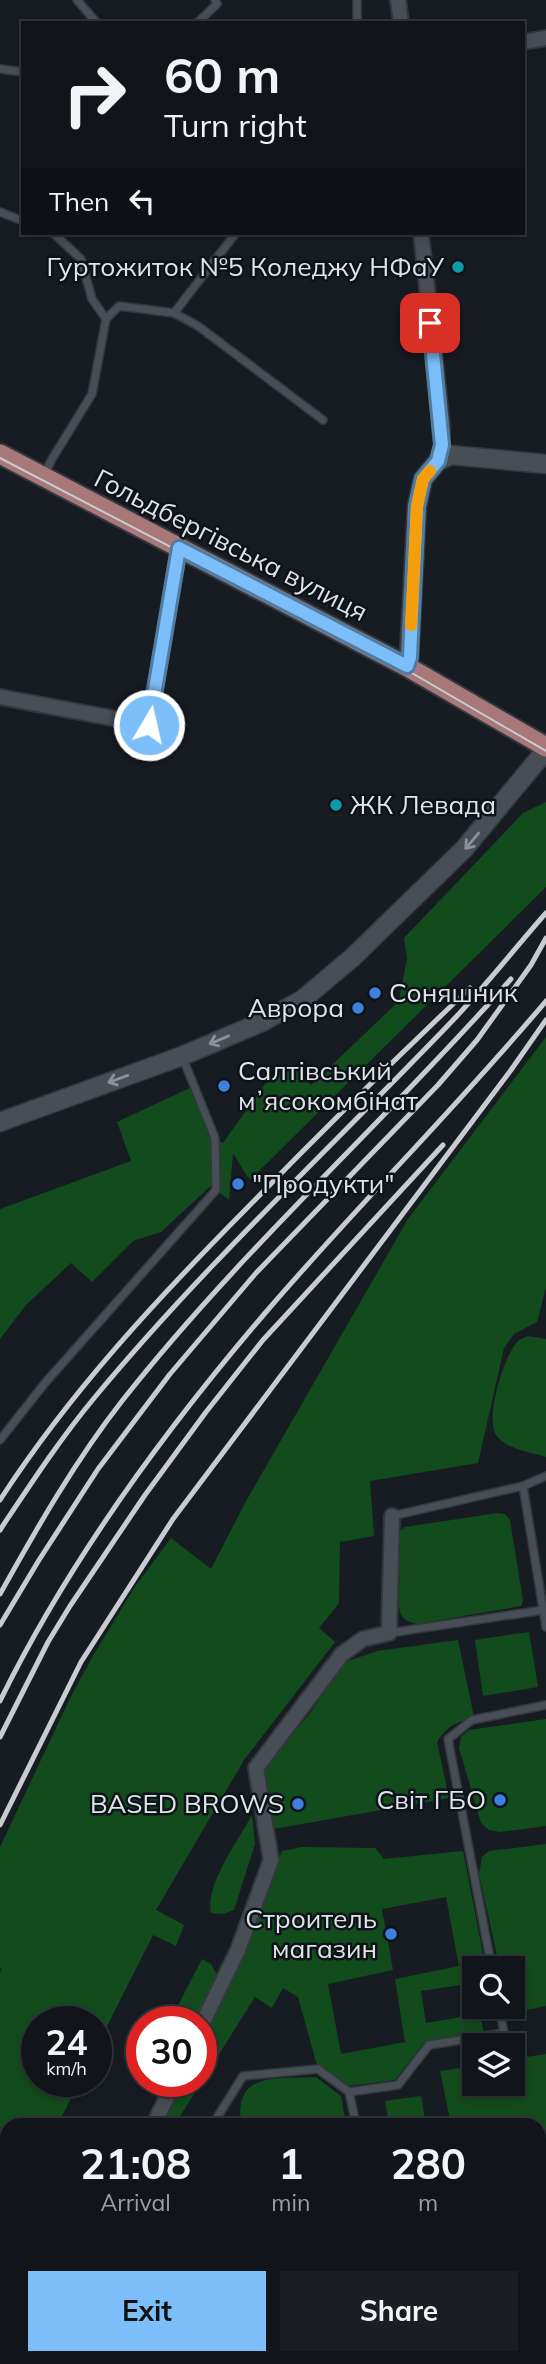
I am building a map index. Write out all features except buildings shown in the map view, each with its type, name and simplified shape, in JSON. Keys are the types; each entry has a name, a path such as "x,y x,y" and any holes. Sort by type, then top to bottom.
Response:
{"main road":[{"name":"Гольдбергівська вулиця","path":"0,454 407,666 546,749"}],"street":[{"path":"398,0 401,21"},
{"path":"525,42 546,38"},
{"path":"421,235 442,425 442,445 438,461"},
{"path":"407,666 410,657 417,506 423,479 438,461 451,455 546,464"},
{"path":"0,697 149,725 179,548"},
{"path":"0,1122 182,1056 284,1011 322,985 411,903 464,849 546,749"},
{"path":"211,2006 238,1950 271,1860 256,1768 342,1654 363,1639 388,1633 392,1516"},
{"path":"157,2118 167,2097"}],"lane":[{"path":"77,0 95,21"},
{"path":"199,21 217,4 215,0"},
{"path":"357,0 357,21"},
{"path":"0,69 21,72"},
{"path":"0,212 21,220"},
{"path":"55,235 81,259 92,299 106,319"},
{"path":"174,313 234,235"},
{"path":"43,477 51,459 92,394 106,319 119,306 174,313 198,326 323,420"},
{"path":"0,1440 53,1373 216,1190 215,1138 182,1056"},
{"path":"392,1516 523,1486 546,1476"},
{"path":"523,1486 546,1627"},
{"path":"388,1633 544,1611"},
{"path":"490,1956 448,1739 472,1720 546,1705"},
{"path":"349,2092 398,2085 429,2045 504,2033 501,2019"},
{"path":"217,2118 243,2076 318,2069 349,2092 355,2118"}],"green space":[{"path":"546,802 546,887 251,1179 233,1153 229,1200 216,1190 215,1182 161,1232 133,1241 92,1282 71,1263 26,1305 0,1339 0,1209 131,1161 117,1122 194,1086 215,1138 223,1143 265,1084 290,1063 311,1085 399,1001 407,958 404,938 523,813"},
{"path":"546,1037 546,1287 537,1322 514,1334 504,1348 478,1463 370,1481 374,1536 340,1542 339,1603 319,1628 335,1642 244,1760 156,1910 184,1925 176,1946 153,1935 112,2016 112,2006 21,2006 21,2097 72,2097 61,2118 0,2118 0,1847 72,1694 134,1588 171,1538 211,1569 245,1503 408,1219"},
{"path":"528,1336 546,1339 546,1457 506,1444 496,1435 493,1427 494,1401 507,1359 518,1341"},
{"path":"505,1514 510,1520 523,1601 521,1606 417,1624 404,1618 399,1605 400,1531 405,1527"},
{"path":"529,1632 538,1687 483,1696 475,1640"},
{"path":"458,1640 474,1717 453,1725 437,1742 449,1798 274,1829 265,1783 265,1768 310,1713 345,1662 377,1651"},
{"path":"546,1719 546,1826 500,1832 489,1830 481,1823 459,1748 461,1737 469,1730"},
{"path":"252,1815 255,1844 234,1910 223,1914 211,1913 210,1902 218,1877"},
{"path":"546,1844 546,2006 525,2009 525,1956 497,1956 479,1874 482,1857 489,1851"},
{"path":"302,1847 375,1848 384,1859 463,1851 483,1956 462,1956 462,1985 421,1991 426,2023 462,2017 481,2019 484,2033 462,2033 462,2037 424,2043 395,2080 349,2086 349,2092 318,2069 298,1997 283,1988 272,2008 255,1997 217,2057 217,2006 282,1851","holes":["446,1897 459,1966 395,1979 405,2042 341,2054 328,1984 393,1970 382,1909"]},
{"path":"202,1959 211,1964 217,1975 202,2006 178,2006"},
{"path":"546,2054 546,2118 450,2118 440,2071 462,2068 462,2096 525,2096 525,2057"},
{"path":"316,2077 341,2096 345,2118 241,2118 244,2094 251,2086 273,2079"},
{"path":"421,2096 425,2118 388,2118 385,2101"},
{"path":"177,2097 192,2097 179,2118 167,2118"}],"tram line":[{"path":"0,458 405,669 546,751"}],"railway":[{"path":"0,1530 70,1429 138,1347 227,1251 456,1017 546,913"},
{"path":"0,1625 98,1469 170,1374 256,1273 438,1085 477,1040 531,965 546,938"},
{"path":"0,1594 88,1447 167,1346 263,1240 511,979"},
{"path":"0,1500 55,1422 148,1312 302,1152 470,988"},
{"path":"0,1701 56,1597 88,1547 191,1403 300,1273 546,1001"},
{"path":"0,1825 81,1662 173,1519 546,1020"},
{"path":"0,1737 48,1642 70,1606 145,1495 206,1412 263,1340 443,1145"}],"slow traffic":[{"path":"411,625 417,506 423,479 430,471"}],"place":[{"name":"Гуртожиток №5 Коледжу НФаУ","path":"458,267"},
{"name":"ЖК Левада","path":"336,805"},
{"name":"Соняшник","path":"375,993"},
{"name":"Аврора","path":"358,1008"},
{"name":"Салтівський мʼясокомбінат","path":"224,1086"},
{"name":"\"Продукти\"","path":"238,1184"},
{"name":"Світ ГБО","path":"500,1800"},
{"name":"BASED BROWS","path":"298,1804"},
{"name":"Строитель магазин","path":"391,1934"}],"route":[{"path":"149,725 179,548 407,666 410,657 417,506 423,479 438,461 442,445 430,323"}]}
